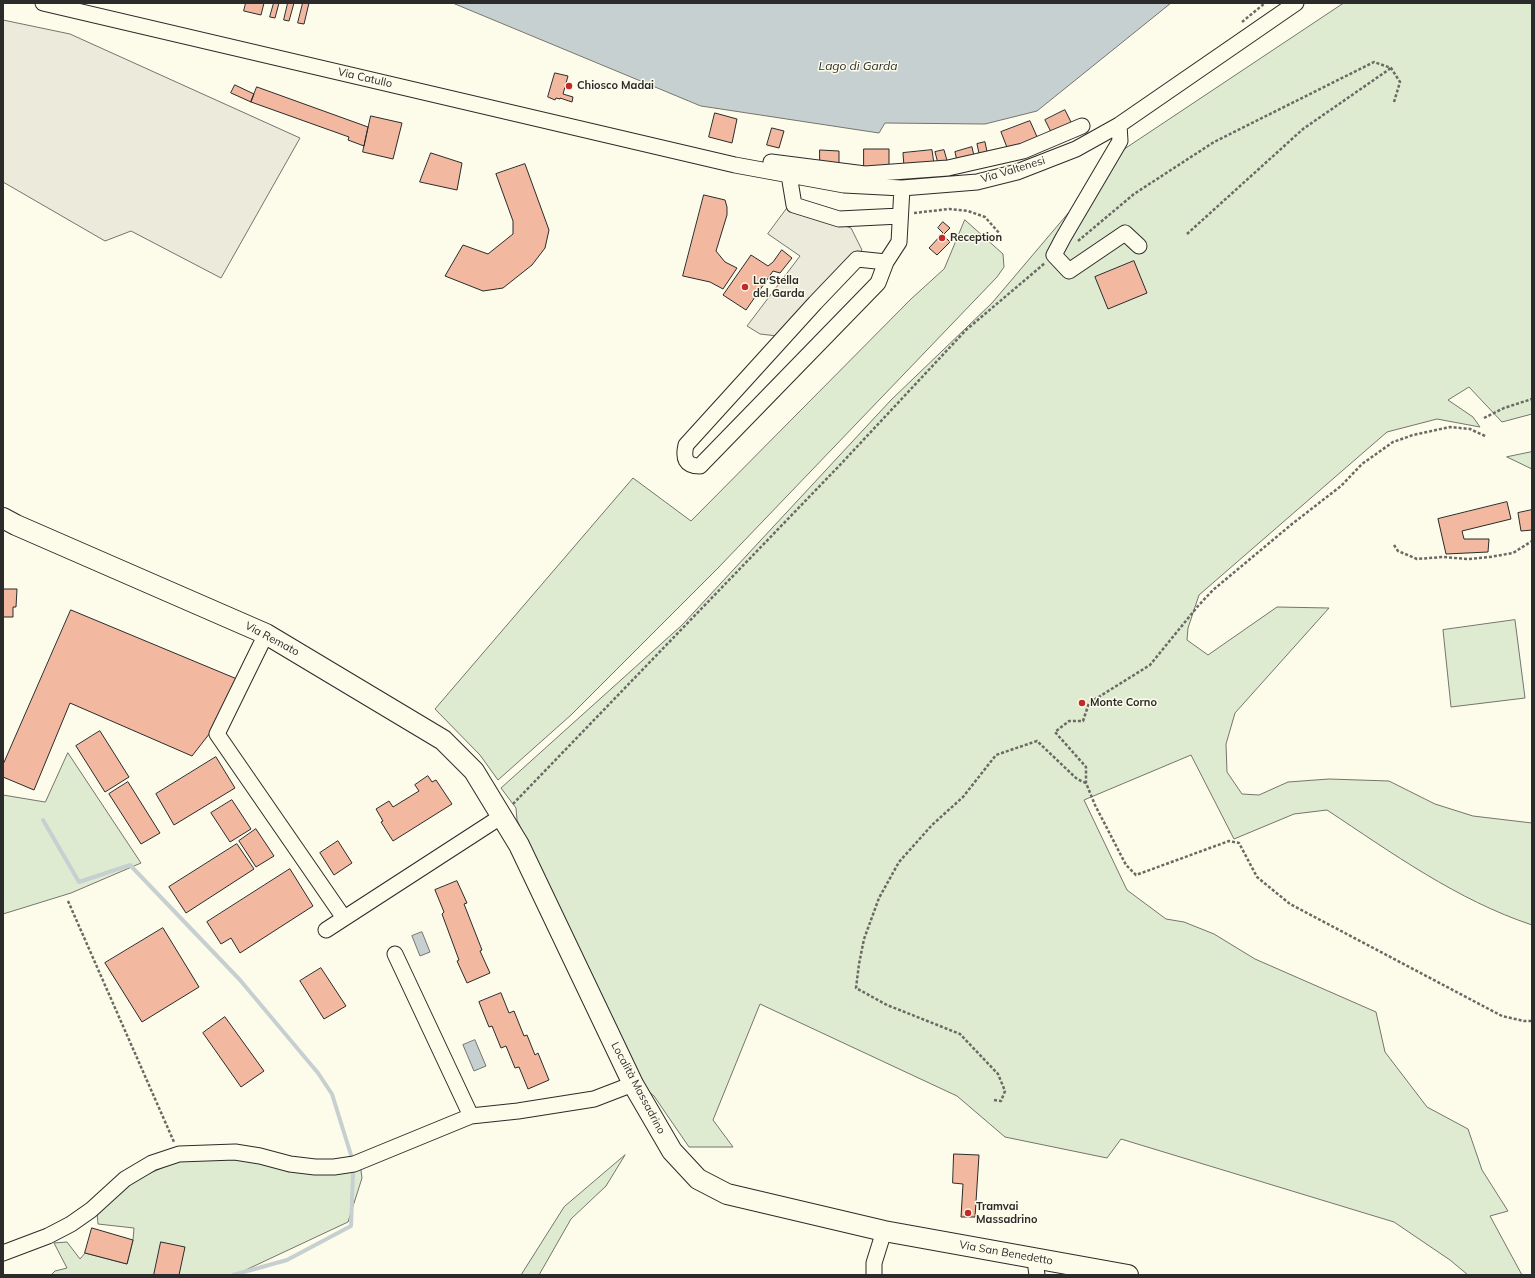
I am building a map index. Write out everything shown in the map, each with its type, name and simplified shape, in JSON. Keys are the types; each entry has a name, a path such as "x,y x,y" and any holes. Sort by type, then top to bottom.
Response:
{"main road":[{"name":"Via Remato","path":"3,518 266,634 443,740 474,771 502,816"},
{"name":"Località Massadrino","path":"502,816 519,846 633,1084 672,1151 698,1179 727,1194 883,1234"},
{"name":"Via San Benedetto","path":"883,1234 1037,1267 1128,1275"}],"street":[{"name":"Via Catullo","path":"43,3 688,154"},
{"name":"Via Valtenesi","path":"688,154 761,165 789,175 844,185 902,188 977,182 1017,172 1076,149 1119,125 1296,3"},
{"path":"1119,125 1120,141 1054,255 1069,271 1125,232 1139,246"},
{"path":"708,149 761,165 865,174 948,168 1023,151 1082,126"},
{"path":"789,175 794,205 839,218 900,216"},
{"path":"886,262 857,259 686,445 684,455 687,462 694,466 700,466 878,283 886,262 899,242 902,188"},
{"path":"266,634 217,734 344,918"},
{"path":"326,930 502,816"},
{"path":"395,954 471,1116"},
{"path":"3,1252 48,1236 71,1224 91,1210 125,1179 152,1163 179,1154 235,1152 260,1156 290,1164 315,1167 334,1167 354,1164 471,1116 525,1110 594,1099 633,1084"},
{"path":"874,1275 874,1263 883,1234"}],"path":[{"path":"1063,238 1074,245 1134,194 1214,142 1374,62 1391,68 1400,82 1394,102"},
{"path":"1187,234 1303,129 1391,68"},
{"path":"900,216 949,209 968,211 985,217 1000,234"},
{"path":"502,816 839,466 966,330 1054,255"},
{"path":"1484,418 1504,408 1532,399"},
{"path":"1485,436 1470,429 1450,427 1413,435 1393,442 1362,464 1341,486 1297,520 1219,585 1198,606 1150,665 1089,703 1083,721 1069,721 1054,732 1086,767 1086,783 1126,865 1136,875 1229,841 1239,843 1257,877 1290,904 1361,940 1396,961 1502,1016 1524,1021 1532,1021"},
{"path":"1394,545 1398,551 1417,559 1443,557 1468,559 1512,553 1532,541"},
{"path":"994,1100 1001,1101 1005,1090 998,1074 960,1034 887,1005 856,988 864,939 878,898 899,862 932,825 963,797 996,755 1037,740 1077,779 1086,783"},
{"path":"68,901 179,1154"}],"green space":[{"path":"1344,3 1532,3 1532,414 1502,422 1469,387 1448,400 1473,417 1480,427 1437,419 1387,432 1199,595 1188,628 1187,640 1208,655 1277,607 1329,608 1235,713 1226,744 1227,772 1242,794 1259,795 1288,782 1329,779 1389,781 1435,804 1473,816 1532,823 1532,925 1477,903 1451,889 1401,859 1327,810 1294,814 1234,839 1191,755 1084,800 1127,890 1166,919 1184,922 1214,934 1255,959 1376,1012 1385,1052 1427,1107 1468,1129 1482,1170 1508,1211 1490,1216 1522,1275 1468,1275 1450,1260 1394,1222 1121,1139 1107,1158 1005,1137 957,1096 760,1004 713,1120 733,1147 689,1147 654,1096 639,1083 517,820 516,808 501,788 682,625 891,400 992,303 1120,152"},
{"path":"965,220 1003,254 1004,267 997,277 718,568 571,715 498,780 480,755 435,709 633,478 691,521 911,299 944,269"},
{"path":"1532,452 1532,469 1507,457"},
{"path":"1515,620 1525,698 1451,707 1443,630"},
{"path":"68,753 141,863 71,893 3,914 3,795 45,802"},
{"path":"625,1155 606,1186 571,1219 539,1275 521,1275 564,1207"},
{"path":"194,1156 360,1163 362,1178 348,1222 235,1275 51,1275 55,1271 67,1268 54,1243 67,1242 80,1259 85,1253 127,1264 133,1240 134,1228 98,1224 97,1212 115,1194 133,1182 163,1167"}],"shaded area":[{"path":"3,20 70,34 300,138 221,278 131,231 105,241 3,182"},
{"path":"788,207 851,228 862,250 786,331 777,336 760,334 747,326 800,256 768,234"}],"water":[{"name":"Lago di Garda","path":"453,3 1171,3 1037,111 985,124 885,123 879,133 701,106"},
{"path":"422,932 430,952 420,956 412,936"},
{"path":"475,1040 486,1066 474,1071 463,1045"}],"building":[{"path":"246,3 264,3 261,15 244,11"},
{"path":"274,3 279,3 275,18 270,17"},
{"path":"288,3 294,3 289,21 284,20"},
{"path":"303,3 309,3 304,24 298,23"},
{"path":"555,73 568,76 563,94 573,97 572,102 560,98 556,98 555,100 548,97"},
{"path":"235,85 254,94 251,102 231,93"},
{"path":"257,87 368,127 364,146 348,140 349,137 251,102"},
{"path":"1065,110 1072,124 1052,134 1045,120"},
{"path":"715,113 737,119 732,143 709,137"},
{"path":"371,116 402,123 393,159 363,152"},
{"path":"1030,121 1038,139 1008,150 1001,132"},
{"path":"772,128 784,131 779,148 767,145"},
{"path":"985,142 988,156 980,158 977,144"},
{"path":"972,147 974,156 957,161 955,152"},
{"path":"864,149 889,149 889,167 864,167"},
{"path":"820,150 839,151 839,164 820,163"},
{"path":"932,150 934,164 904,167 903,153"},
{"path":"944,150 948,164 939,167 935,152"},
{"path":"431,153 462,163 457,190 420,182"},
{"path":"525,164 549,230 545,248 532,265 503,288 483,291 445,276 463,245 488,254 513,234 513,221 496,174"},
{"path":"704,195 725,200 727,207 727,215 716,251 725,262 737,268 723,289 710,282 683,276"},
{"name":"Reception","path":"943,222 950,228 943,235 950,242 937,255 929,248 943,233 938,228"},
{"path":"782,250 792,258 780,273 773,271 746,310 723,295 751,255 768,266"},
{"path":"1134,261 1147,293 1108,309 1095,277"},
{"path":"1507,502 1511,519 1462,531 1464,539 1489,539 1488,552 1446,554 1438,519"},
{"path":"1532,510 1532,530 1521,531 1518,513"},
{"path":"3,589 17,589 16,607 13,607 13,617 3,617"},
{"path":"71,610 237,679 217,724 192,756 70,703 34,790 3,777 3,765"},
{"path":"100,731 129,777 105,792 76,746"},
{"path":"216,757 235,788 174,825 156,794"},
{"path":"428,776 432,782 436,780 452,804 393,841 381,822 383,821 376,809 389,801 393,807 419,791 415,785"},
{"path":"128,782 160,833 141,844 109,794"},
{"path":"232,800 251,829 230,842 211,813"},
{"path":"256,829 274,856 256,867 239,841"},
{"path":"338,841 352,863 334,875 320,853"},
{"path":"237,844 254,869 186,913 169,887"},
{"path":"290,869 313,906 240,953 231,938 221,944 207,922"},
{"path":"457,881 467,903 464,904 482,950 480,951 490,973 467,983 457,961 459,960 442,914 444,912 435,890"},
{"path":"163,928 199,987 142,1022 105,963"},
{"path":"321,968 346,1006 324,1019 300,981"},
{"path":"501,993 509,1013 514,1011 524,1036 527,1035 535,1055 538,1053 549,1080 528,1089 519,1067 515,1068 506,1046 501,1048 492,1026 489,1027 479,1002"},
{"path":"225,1017 264,1071 241,1087 203,1033"},
{"path":"954,1154 979,1155 975,1217 961,1217 963,1184 953,1183"},
{"path":"92,1228 133,1240 127,1264 85,1253"},
{"path":"161,1242 185,1247 179,1275 154,1275"}],"waterway":[{"path":"43,820 79,882 130,865 240,980 318,1073 332,1094 351,1155"},
{"path":"233,1275 287,1260 351,1226 353,1174"}],"place":[{"name":"Chiosco Madai","path":"569,86"},
{"name":"Reception","path":"942,238"},
{"name":"La Stella del Garda","path":"745,287"},
{"name":"Monte Corno","path":"1082,703"},
{"name":"Tramvai Massadrino","path":"968,1213"}]}
